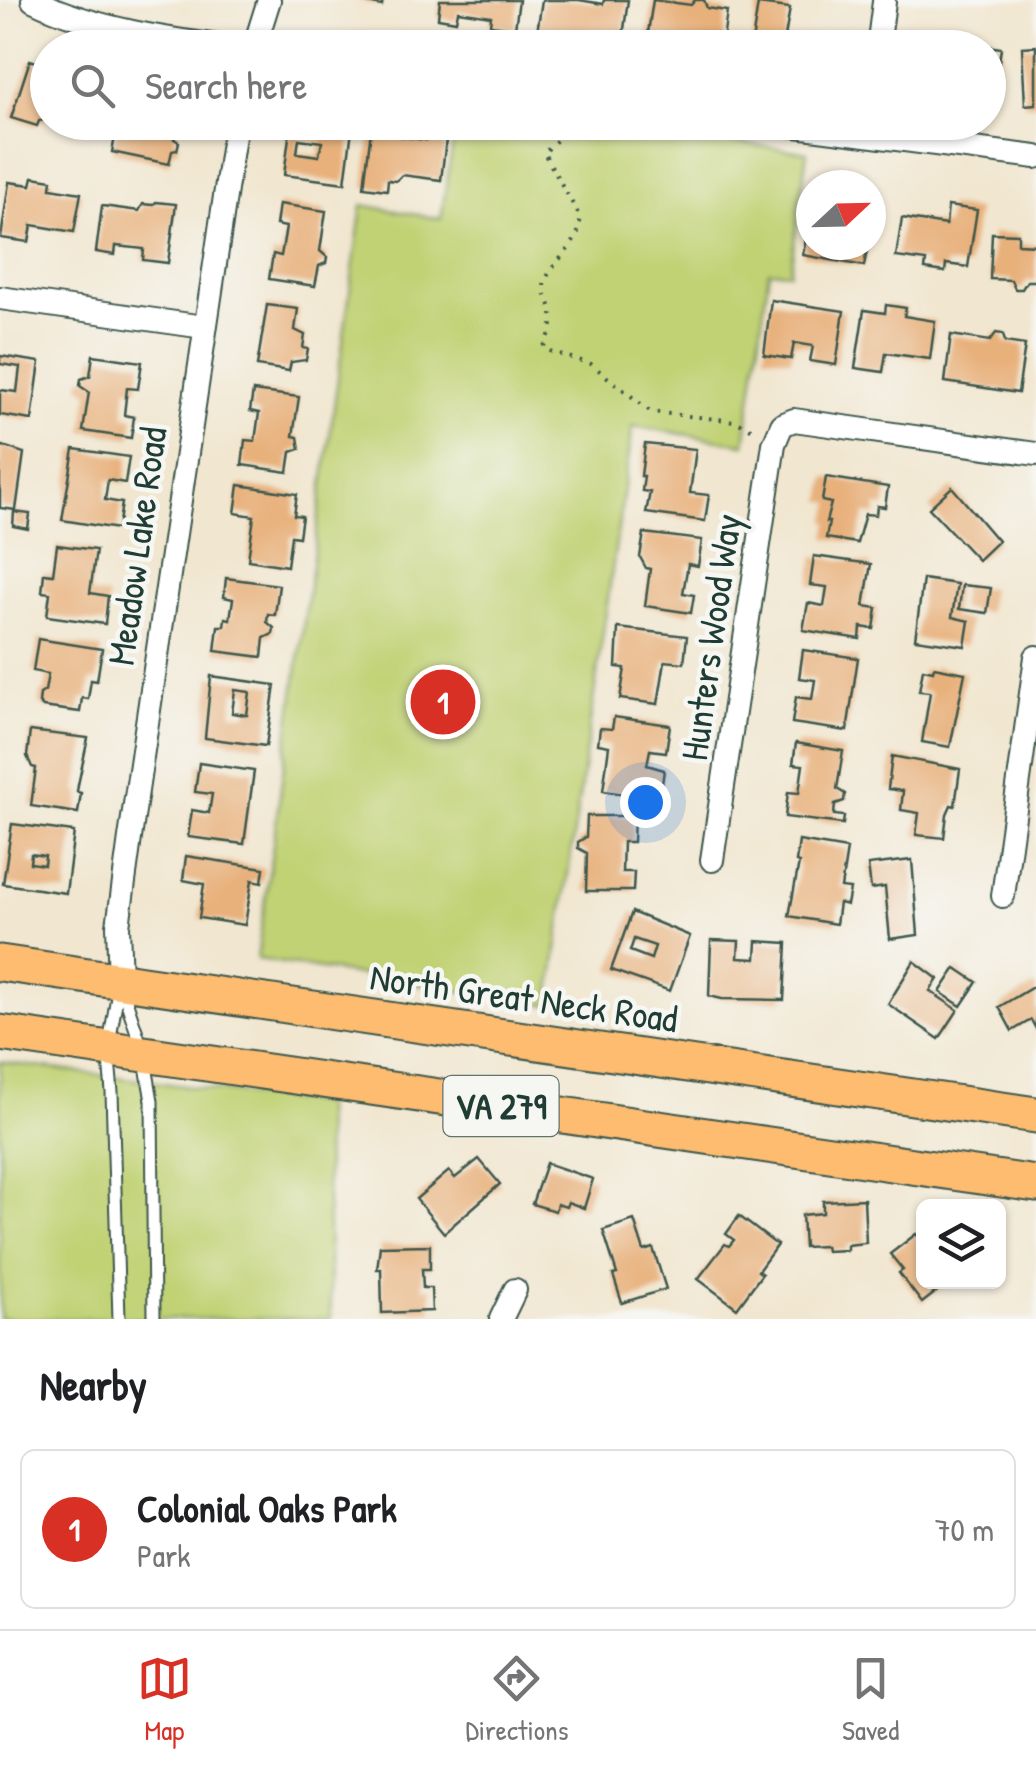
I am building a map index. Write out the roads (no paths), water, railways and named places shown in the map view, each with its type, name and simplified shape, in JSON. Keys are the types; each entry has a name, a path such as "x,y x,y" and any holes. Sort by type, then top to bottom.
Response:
{"main road":[{"name":"North Great Neck Road","path":"0,963 1036,1115"},
{"name":"VA 279","path":"0,1033 1036,1184"}],"street":[{"path":"33,0 78,18 133,30"},
{"path":"260,30 269,0"},
{"path":"880,30 884,2"},
{"name":"Meadow Lake Road","path":"120,981 118,926 127,856 233,140"},
{"path":"931,140 1036,156"},
{"path":"0,298 204,327"},
{"name":"Hunters Wood Way","path":"712,860 778,435 794,420 1036,454"},
{"path":"1003,896 1036,657"},
{"path":"502,1319 515,1290"}],"lane":[{"path":"119,1319 108,1048 120,981"},
{"path":"120,981 144,1054 152,1100 154,1319"}],"place":[{"name":"Colonial Oaks Park","path":"443,702"}]}
